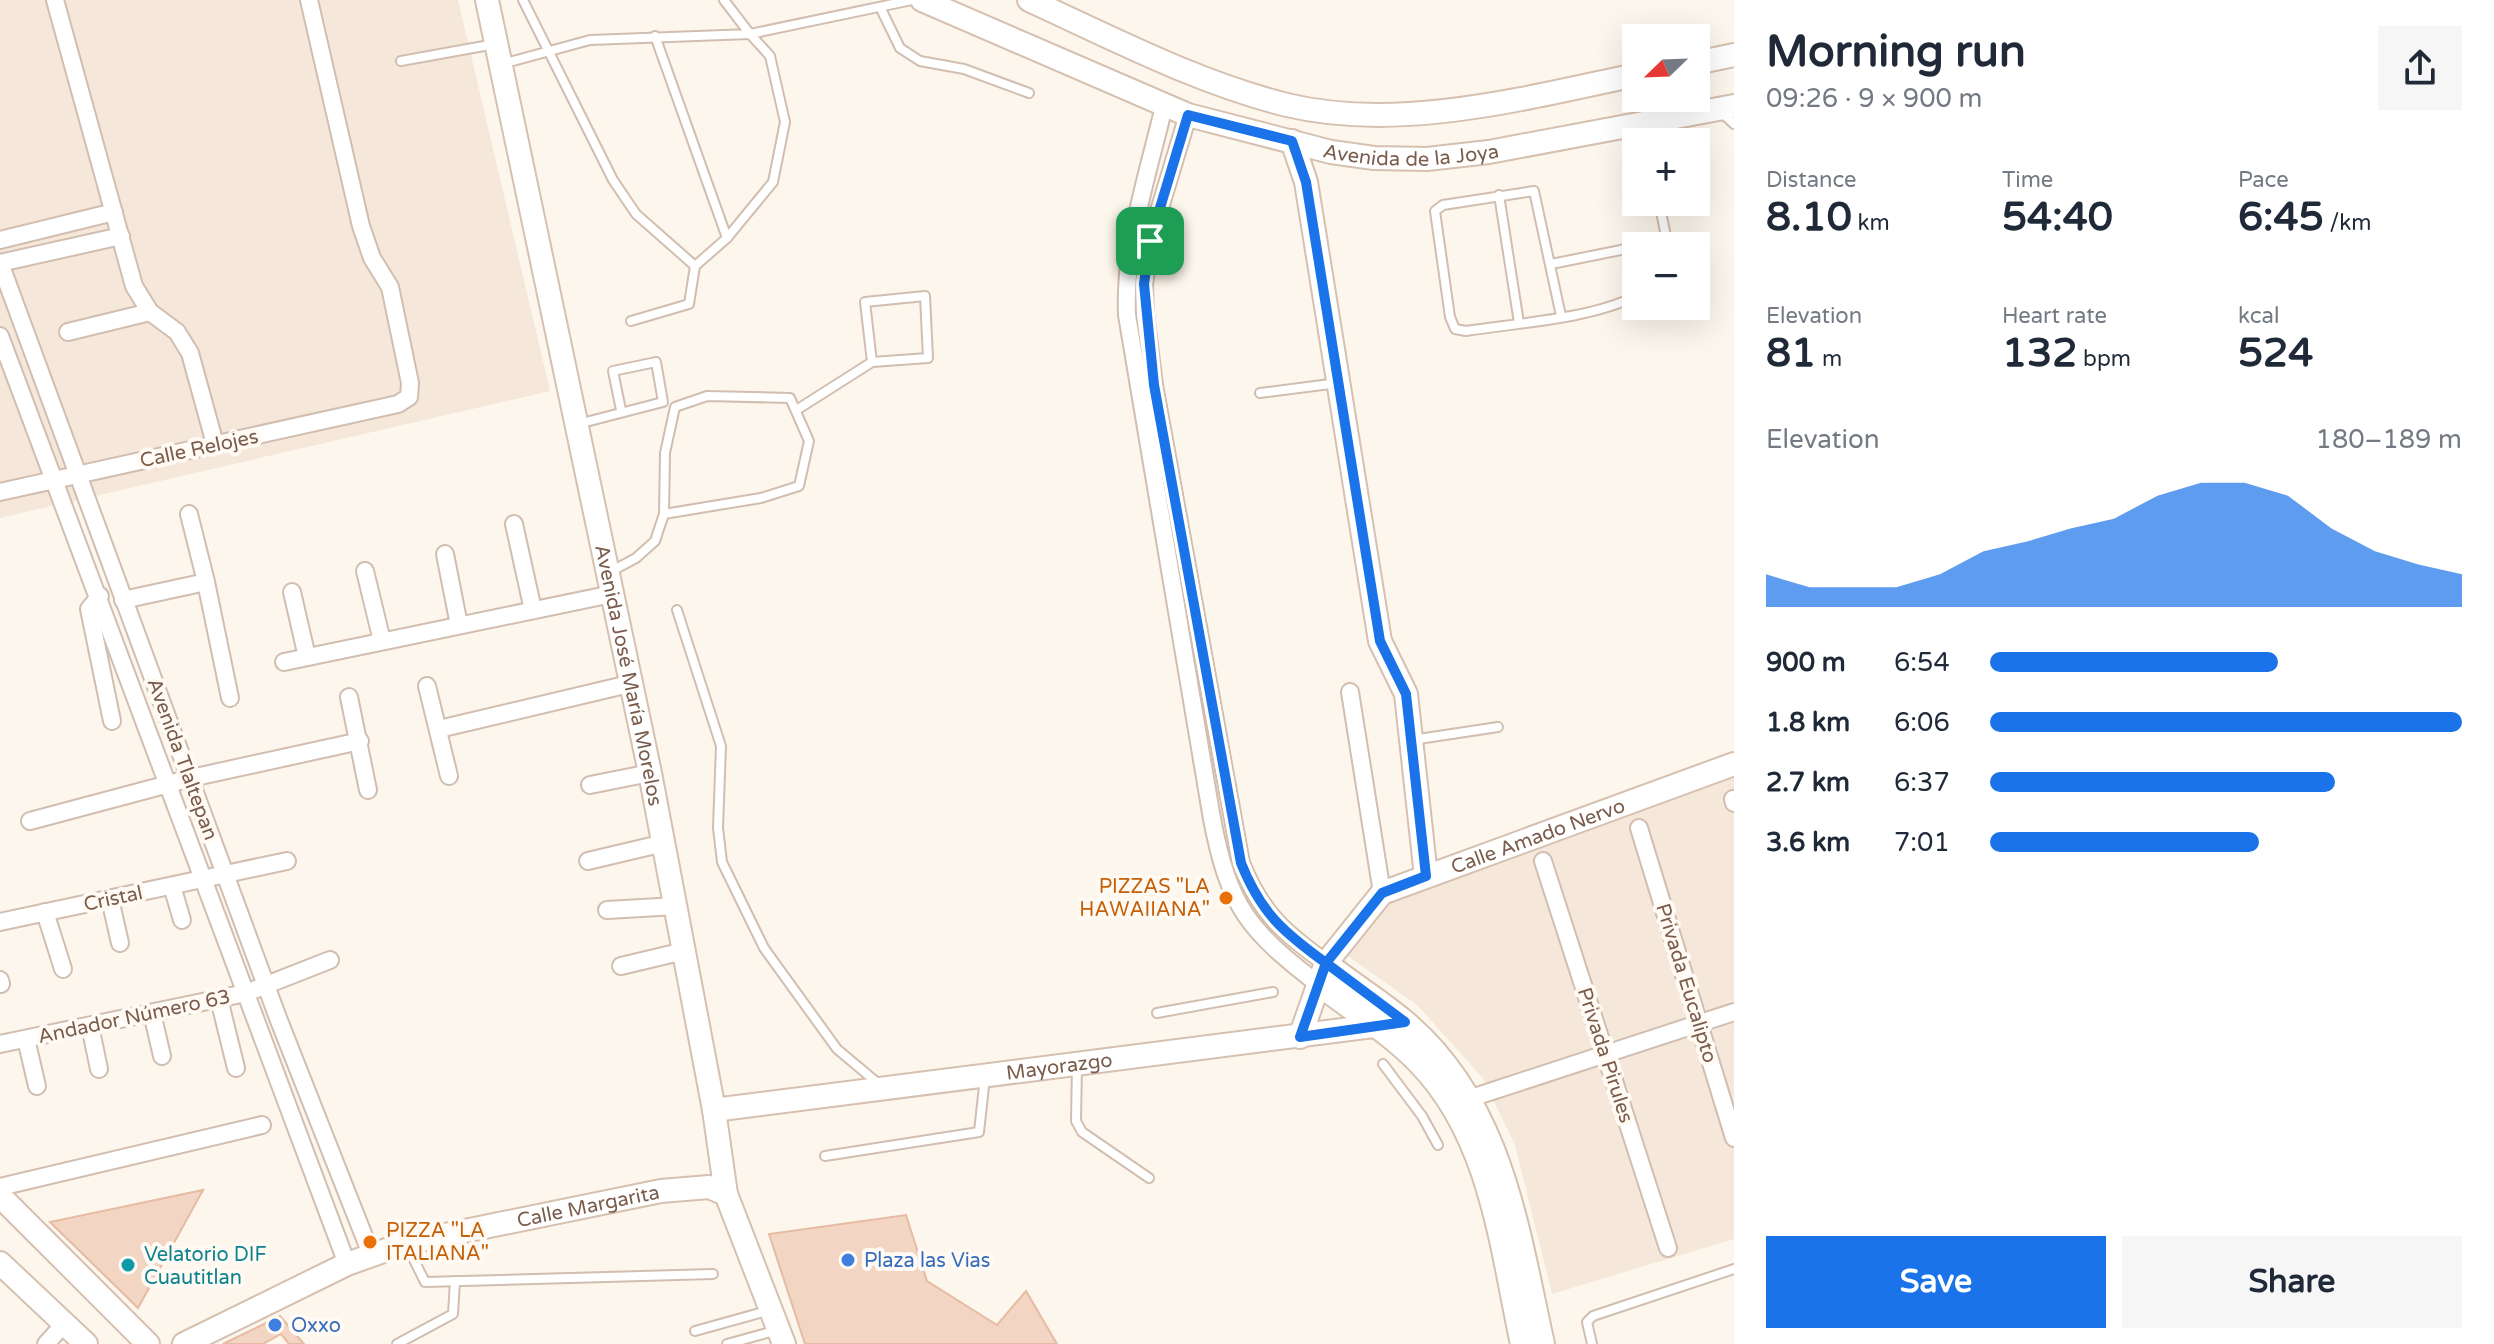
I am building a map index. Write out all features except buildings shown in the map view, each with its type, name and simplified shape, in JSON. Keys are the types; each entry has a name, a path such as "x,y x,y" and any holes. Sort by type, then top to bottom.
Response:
{"main road":[{"name":"Avenida José María Morelos","path":"487,0 650,773 714,1110 726,1194 778,1328"},
{"name":"Avenida de la Joya","path":"922,0 1188,115 1331,152 1374,158 1427,159 1622,135"},
{"name":"Avenida de la Joya","path":"1029,0 1216,82 1289,105 1331,111 1380,114 1438,110 1622,80"},
{"path":"1710,60 1734,55"},
{"name":"Avenida de la Joya","path":"1662,128 1729,113"},
{"path":"1292,141 1306,182 1380,641 1406,694 1426,876"},
{"name":"Calle Amado Nervo","path":"1382,893 1734,764"},
{"path":"1300,1037 1322,974 1382,893"},
{"path":"1322,974 1405,1022 1471,1098 1505,1178 1522,1344"},
{"path":"1322,974 1374,1026 1417,1061 1443,1092 1464,1125 1543,1344"},
{"name":"Mayorazgo","path":"714,1110 1405,1022"},
{"name":"Calle Margarita","path":"184,1344 210,1339 347,1264 406,1243 661,1191 709,1187 726,1194"},
{"path":"0,1196 148,1344"},
{"path":"0,1263 86,1344"}],"street":[{"path":"55,0 134,286 150,312 177,332 190,353 215,444"},
{"name":"Calle Relojes","path":"0,492 398,404 409,397 410,383 390,287 372,258 361,226 309,0"},
{"path":"1164,106 1132,239 1126,284 1127,315 1201,757 1222,869 1235,901 1254,930 1273,949 1322,974"},
{"path":"1188,115 1150,241 1144,284 1154,385 1241,863 1253,893 1270,918 1322,974"},
{"path":"0,240 114,212"},
{"path":"0,263 121,236"},
{"name":"Avenida Tlaltepan","path":"0,263 225,874 371,1254"},
{"path":"68,332 150,312"},
{"name":"Avenida Tlaltepan","path":"0,336 100,596 347,1264"},
{"path":"14,372 38,363"},
{"path":"189,514 230,698"},
{"path":"514,524 533,610"},
{"path":"445,554 459,625"},
{"path":"365,571 382,641"},
{"path":"123,600 206,582"},
{"path":"284,662 533,610 610,584"},
{"path":"292,592 307,657"},
{"path":"100,596 89,609 112,721"},
{"path":"439,729 629,684"},
{"path":"427,686 449,776"},
{"path":"1350,692 1382,893"},
{"path":"349,697 368,790"},
{"path":"30,821 191,778 360,741"},
{"path":"590,785 650,773"},
{"name":"Privada Eucalipto","path":"1639,828 1734,1138"},
{"path":"588,861 664,843"},
{"name":"Cristal","path":"0,922 287,861"},
{"name":"Privada Pirules","path":"1543,861 1668,1248"},
{"path":"172,886 182,920"},
{"path":"110,899 120,943"},
{"path":"607,910 676,906"},
{"path":"45,912 63,969"},
{"path":"621,966 684,951"},
{"name":"Andador Número 63","path":"0,1044 246,993 330,960"},
{"path":"219,999 236,1068"},
{"path":"1471,1098 1734,1012"},
{"path":"152,1013 162,1056"},
{"path":"90,1026 99,1069"},
{"path":"26,1039 37,1086"},
{"path":"296,1125 317,1117"},
{"path":"0,1187 262,1125"},
{"path":"46,1344 64,1324"}],"lane":[{"path":"523,0 613,180 636,214 695,266"},
{"path":"631,321 689,304 695,266 727,238 773,182 785,122 770,56 724,0"},
{"path":"401,61 551,51 590,40 750,34 881,9 912,0"},
{"path":"881,9 900,48 920,61 964,69 1029,93"},
{"path":"655,36 727,238"},
{"path":"1561,316 1534,191 1443,205 1435,211 1434,223 1455,329 1466,331 1519,323 1561,316 1622,303"},
{"path":"1499,195 1519,323"},
{"path":"1551,264 1622,249"},
{"path":"798,409 872,362 928,358 925,296 865,302 872,362"},
{"path":"576,425 621,410 663,402 656,362 613,371 621,410"},
{"path":"1260,393 1338,383"},
{"path":"610,584 655,541 664,514 665,453 675,407 707,396 790,398 798,409 809,441 799,486 761,498 664,514"},
{"path":"677,610 721,746 718,828 722,862 764,948 837,1049 884,1088"},
{"path":"1411,740 1498,727"},
{"path":"1157,1013 1273,992"},
{"path":"1077,1064 1076,1121 1082,1132 1149,1178"},
{"path":"1383,1064 1422,1116 1438,1145"},
{"path":"825,1156 979,1132 985,1076"},
{"path":"406,1243 425,1282 713,1274"},
{"path":"1592,1344 1587,1322 1593,1316 1734,1269"},
{"path":"397,1344 453,1314 455,1281"},
{"path":"695,1331 778,1328"},
{"path":"727,1344 778,1328"}],"shaded area":[{"path":"0,0 458,0 550,391 0,518"},
{"path":"1734,766 1734,1239 1552,1294 1515,1145 1482,1077 1417,1005 1342,952 1382,893"}],"place":[{"name":"PIZZAS \"LA HAWAIIANA\"","path":"1226,898"},
{"name":"PIZZA \"LA ITALIANA\"","path":"370,1242"},
{"name":"Plaza las Vias","path":"848,1260"},
{"name":"Velatorio DIF Cuautitlan","path":"128,1265"},
{"name":"Oxxo","path":"275,1325"}],"route":[{"path":"1150,241 1144,284 1154,385 1241,863 1253,893 1270,918 1286,934 1326,963 1300,1037 1405,1022 1326,963 1382,893 1426,876 1406,694 1380,641 1306,182 1292,141 1188,115 1171,163 1150,241"}]}
